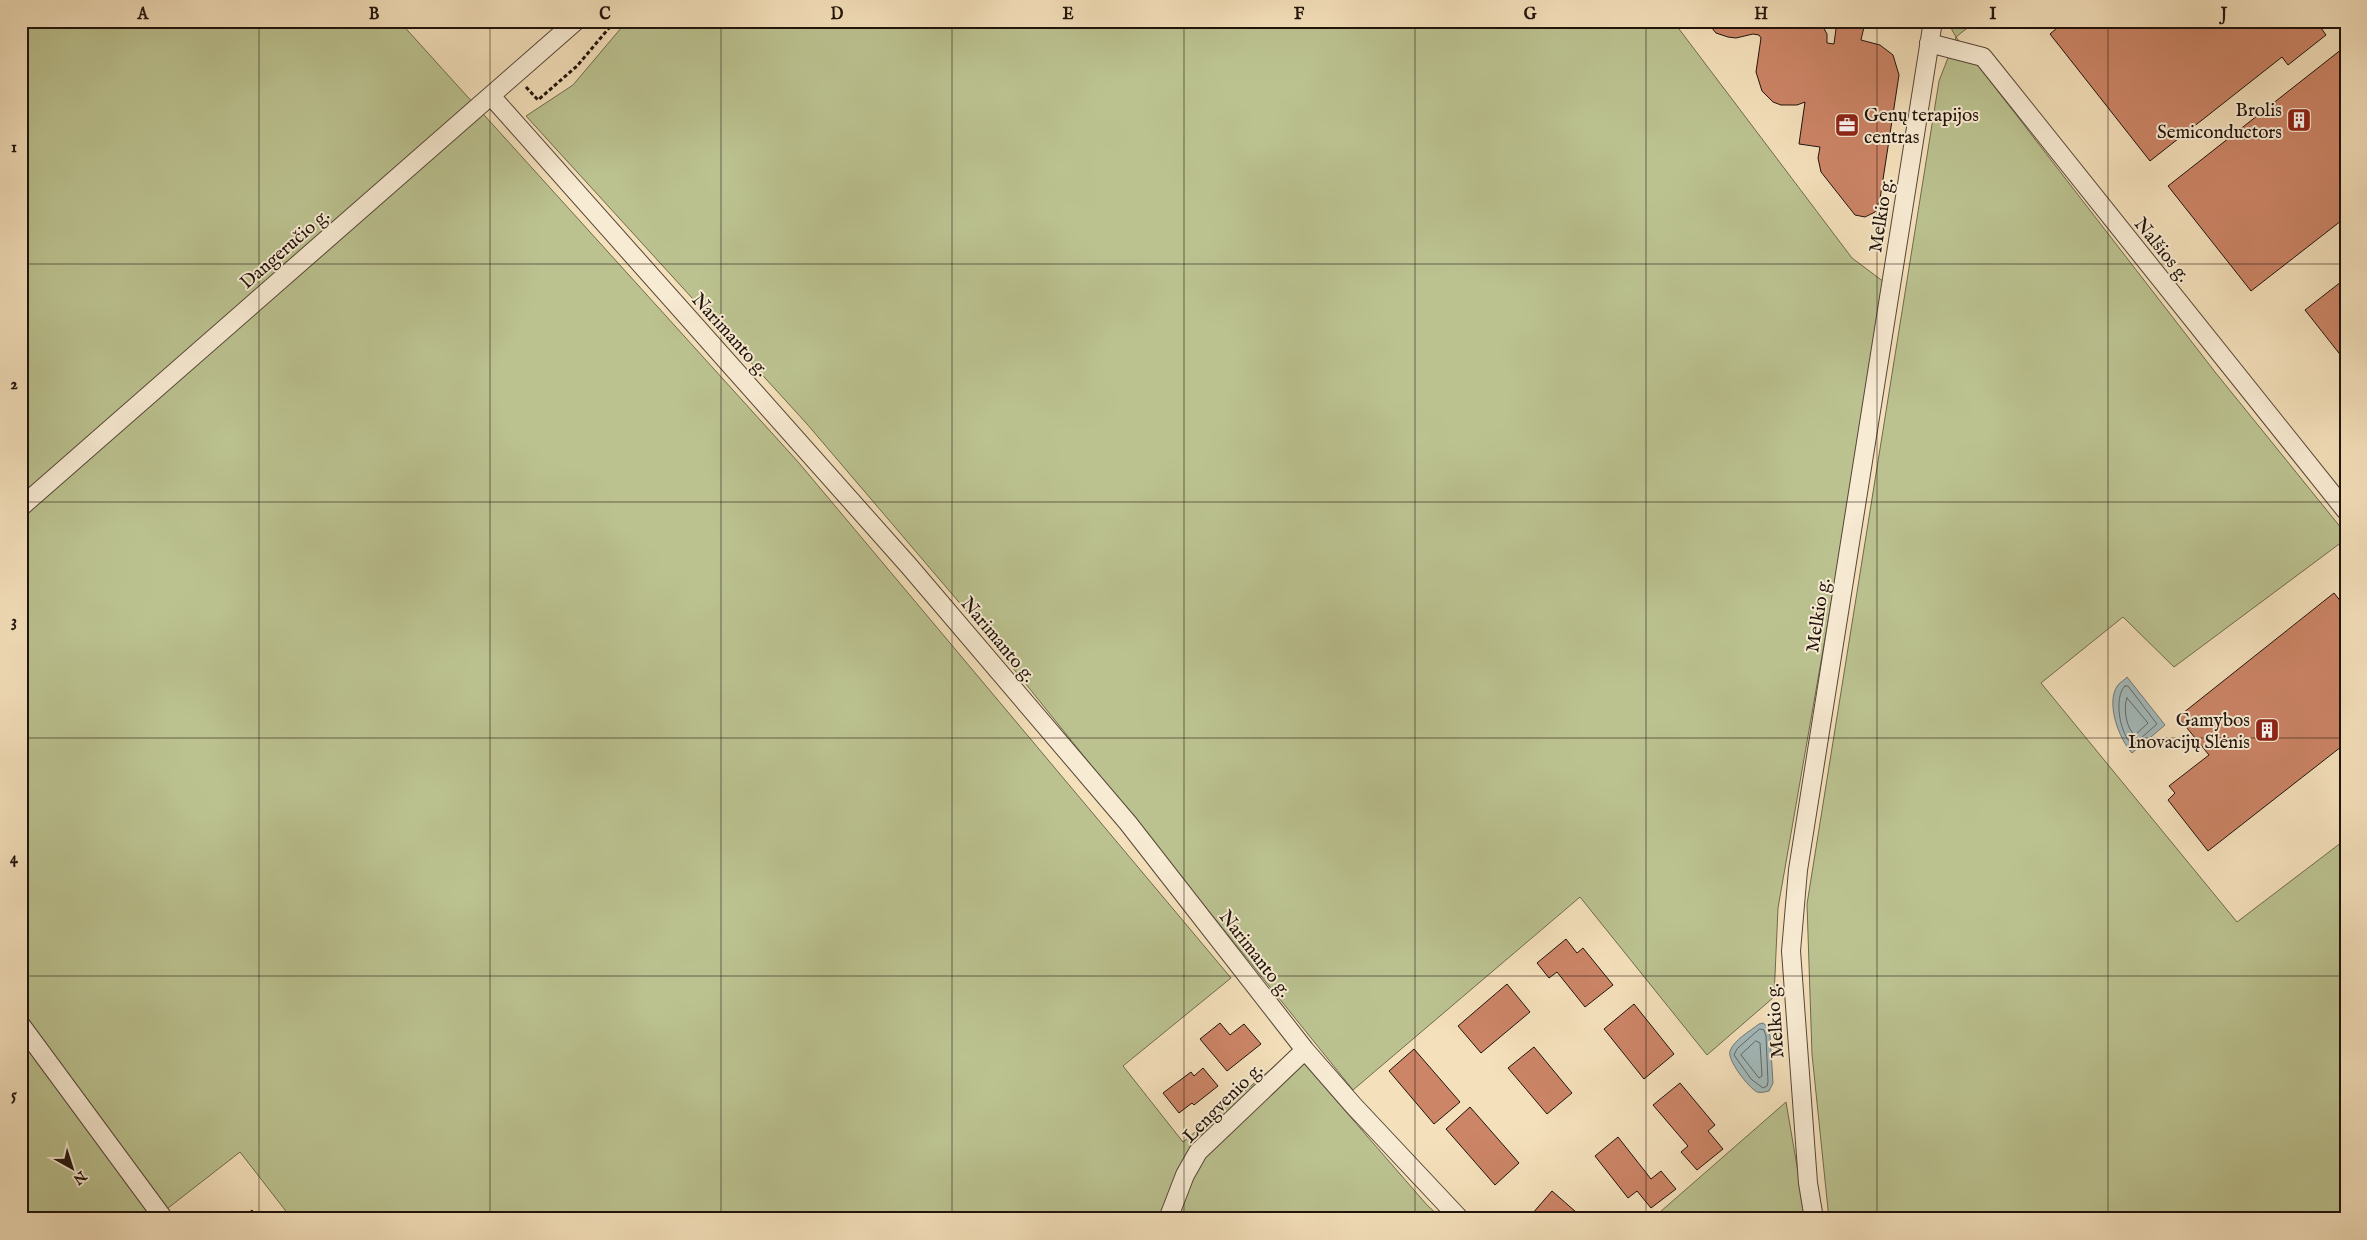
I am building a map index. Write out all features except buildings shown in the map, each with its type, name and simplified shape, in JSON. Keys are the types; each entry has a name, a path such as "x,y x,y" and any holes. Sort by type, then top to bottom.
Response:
{"street":[{"name":"Dangeručio g.","path":"21,507 284,275 516,76 576,21"},
{"name":"Melkio g.","path":"1814,1219 1808,1183 1791,951 1798,870 1933,21"},
{"name":"Nalšios g.","path":"1929,43 1983,57 2346,511"},
{"name":"Narimanto g.","path":"492,97 909,566 1128,823 1305,1050 1359,1112 1460,1219"},
{"path":"21,1025 164,1219"},
{"name":"Lengvenio g.","path":"1168,1219 1185,1175 1198,1152 1305,1050"}],"path":[{"path":"516,76 538,100 577,66 615,21"}],"green space":[{"path":"21,21 399,21 799,463 1231,978 1123,1066 1183,1142 1293,1051 1427,1205 1442,1219 292,1219 240,1152 154,1219 21,1219"},
{"path":"627,21 1673,21 1852,258 1884,282 1856,461 1778,908 1774,997 1707,1055 1580,897 1353,1090 975,621 807,424 526,116 573,85"},
{"path":"1947,21 1976,21 1956,37"},
{"path":"1956,37 2215,372 2346,534 2346,539 2174,667 2123,617 2041,683 2237,922 2346,839 2346,1219 1829,1219 1812,1054 1807,904 1939,81"},
{"path":"1786,1102 1806,1219 1652,1219"}],"water":[{"path":"2127,677 2165,725 2132,753 2118,730 2113,710 2114,692"},
{"path":"1763,1023 1769,1028 1773,1083 1769,1091 1757,1092 1739,1073 1732,1060 1730,1051 1743,1036"}],"place":[{"name":"Brolis Semiconductors","path":"2299,120"},
{"name":"Genų terapijos centras","path":"1847,125"},
{"name":"Gamybos Inovacijų Slėnis","path":"2267,730"}]}
